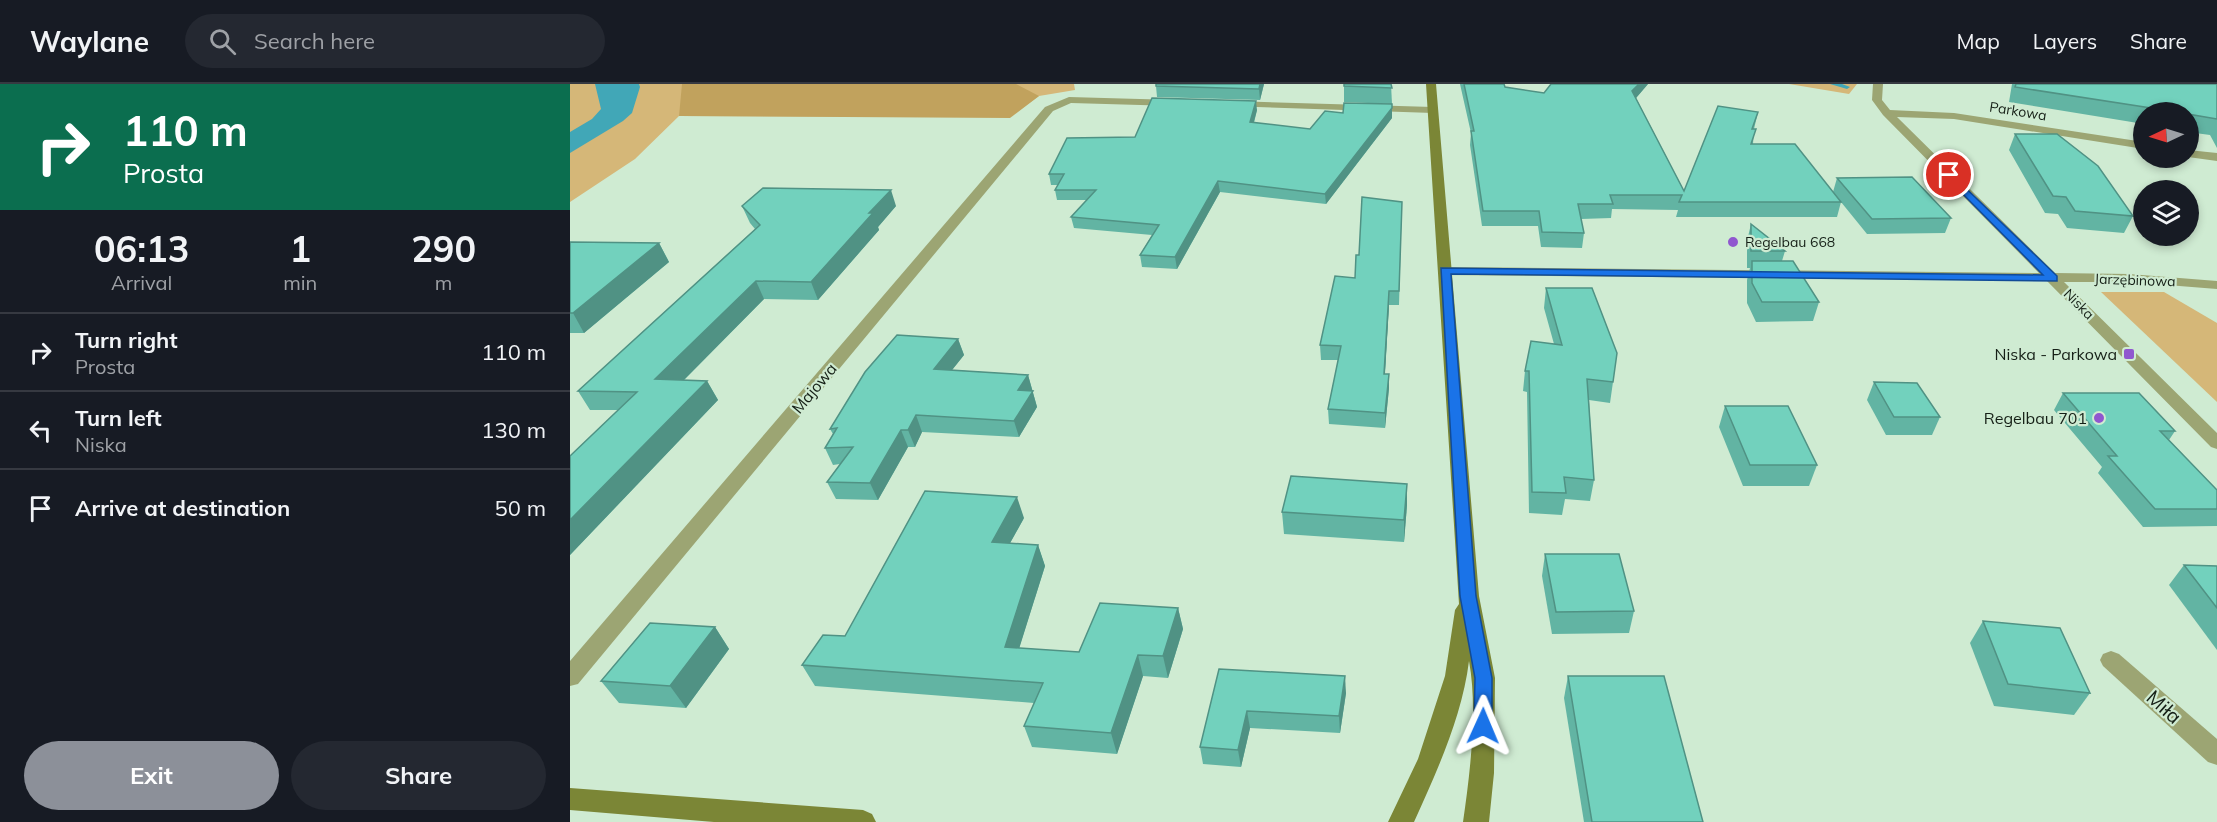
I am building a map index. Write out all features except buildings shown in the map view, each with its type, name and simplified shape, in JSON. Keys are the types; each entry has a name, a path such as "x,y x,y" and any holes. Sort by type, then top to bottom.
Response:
{"main road":[{"path":"1431,84 1468,596 1484,678 1482,773 1476,822"},
{"path":"1401,822 1430,759 1456,676 1468,596"},
{"path":"570,800 863,822"}],"street":[{"name":"Niska","path":"1878,84 1877,100 1887,113 2217,443"},
{"name":"Majowa","path":"570,677 1049,110 1060,103 1081,100 1185,103"},
{"path":"1220,104 1433,110"},
{"name":"Parkowa","path":"1887,113 1954,116 2133,144"},
{"path":"2199,155 2217,157"},
{"name":"Jarzębinowa","path":"1445,271 2129,278 2217,285"},
{"name":"Miła","path":"2111,660 2217,754"}],"shaded area":[{"path":"570,84 1074,84 1075,90 1039,96 1010,117 679,116 635,159 570,202"},
{"path":"682,84 1016,84 1039,96 1010,118 679,116"},
{"path":"1789,84 1857,84 1849,94"},
{"path":"2101,292 2164,292 2217,323 2217,402"}],"water":[{"path":"595,84 639,84 640,87 632,113 623,121 570,153 570,132 592,119 601,109"}],"waterway":[{"path":"1833,84 1847,87"}],"place":[{"name":"Regelbau 668","path":"1733,242"},
{"name":"Niska - Parkowa","path":"2129,354"},
{"name":"Regelbau 701","path":"2099,418"}],"route":[{"path":"1483,726 1484,678 1468,596 1445,271 2053,278 1949,175"}]}
